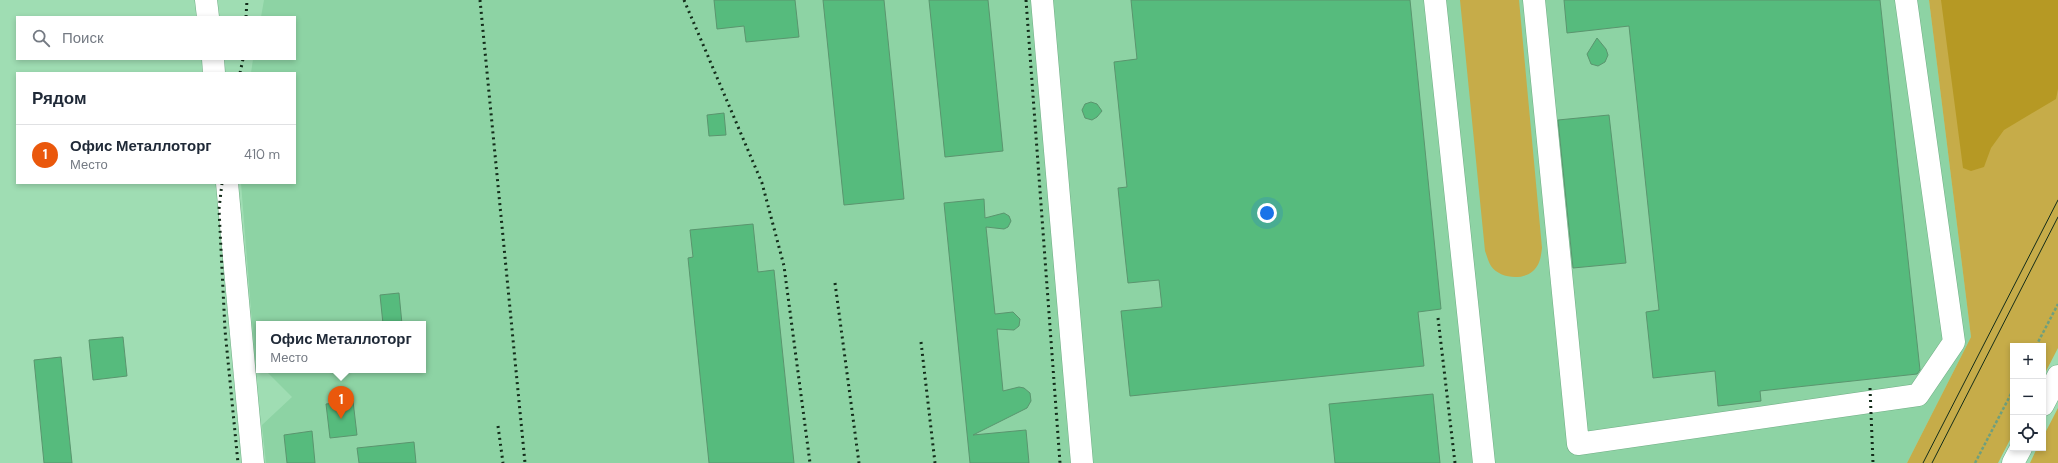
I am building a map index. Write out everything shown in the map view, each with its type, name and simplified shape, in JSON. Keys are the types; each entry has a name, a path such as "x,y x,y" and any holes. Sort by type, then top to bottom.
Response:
{"street":[{"path":"206,0 208,16"},
{"path":"1042,0 1082,463"},
{"path":"1435,0 1484,463"},
{"path":"1534,0 1578,444 1918,396 1954,342 1906,0"},
{"path":"213,60 214,72"},
{"path":"227,184 253,463"},
{"path":"2046,399 2058,376"},
{"path":"2013,463 2019,451"}],"path":[{"path":"2038,343 2058,304"},
{"path":"1975,463 2010,396"}],"shaded area":[{"path":"264,0 1929,0 1971,337 1907,463 266,463 262,425 292,397 268,373 426,373 426,321 256,321 256,361 255,360 241,184 296,184 296,72 251,72 253,60 296,60 296,16 261,16"},
{"path":"1460,0 1519,0 1542,248 1541,257 1537,266 1533,271 1523,276 1511,277 1499,273 1491,266 1485,251"},
{"path":"1929,0 2058,0 2058,348 2046,371 2046,343 2010,343 2010,440 1998,463 1907,463 1971,337"},
{"path":"1941,0 2058,0 2058,89 2056,99 2004,130 1991,148 1984,167 1971,171 1963,168"},
{"path":"2058,408 2058,463 2030,463 2036,451 2046,451 2046,431"}],"building":[{"path":"714,0 795,0 799,37 746,42 744,26 717,29"},
{"path":"823,0 884,0 904,199 844,205"},
{"path":"929,0 988,0 1003,151 945,157"},
{"path":"1131,0 1410,0 1441,309 1418,312 1424,366 1130,396 1121,311 1162,307 1159,280 1128,283 1118,188 1127,187 1114,62 1137,59"},
{"path":"1564,0 1880,0 1920,370 1917,374 1760,391 1761,401 1718,406 1715,371 1653,378 1646,312 1659,310 1629,26 1567,33"},
{"path":"1597,38 1606,49 1608,55 1605,62 1598,66 1591,64 1587,54"},
{"path":"1091,102 1097,104 1102,111 1092,120 1085,118 1082,110 1085,104"},
{"path":"724,113 726,135 709,136 707,115"},
{"path":"1609,115 1626,263 1573,268 1558,120"},
{"path":"984,199 985,218 1004,213 1009,216 1011,221 1008,227 1004,229 986,227 995,314 1013,312 1020,319 1019,326 1014,330 997,329 1003,391 1019,387 1024,388 1030,393 1031,401 1027,408 973,435 1026,430 1029,463 970,463 944,203"},
{"path":"753,224 758,272 774,270 794,463 709,463 688,258 693,257 690,230"},
{"path":"399,293 402,321 383,321 380,295"},
{"path":"123,337 127,376 93,380 89,340"},
{"path":"61,357 72,463 44,463 34,360"},
{"path":"1433,394 1440,463 1335,463 1329,404"},
{"path":"353,401 357,435 330,438 326,404"},
{"path":"312,431 315,463 287,463 284,435"},
{"path":"414,442 416,463 359,463 357,448"}],"tram line":[{"path":"1923,463 2058,200"},
{"path":"1932,463 2058,217"}],"railway":[{"path":"246,16 247,0"},
{"path":"480,0 525,463"},
{"path":"684,0 762,183 784,266 810,463"},
{"path":"1026,0 1060,463"},
{"path":"240,72 243,60"},
{"path":"222,184 219,209 225,330 238,463"},
{"path":"835,283 859,463"},
{"path":"1438,318 1455,463"},
{"path":"921,342 935,463"},
{"path":"1870,388 1873,463"},
{"path":"498,426 503,463"}],"place":[{"name":"Офис Металлоторг","path":"341,419"}]}
